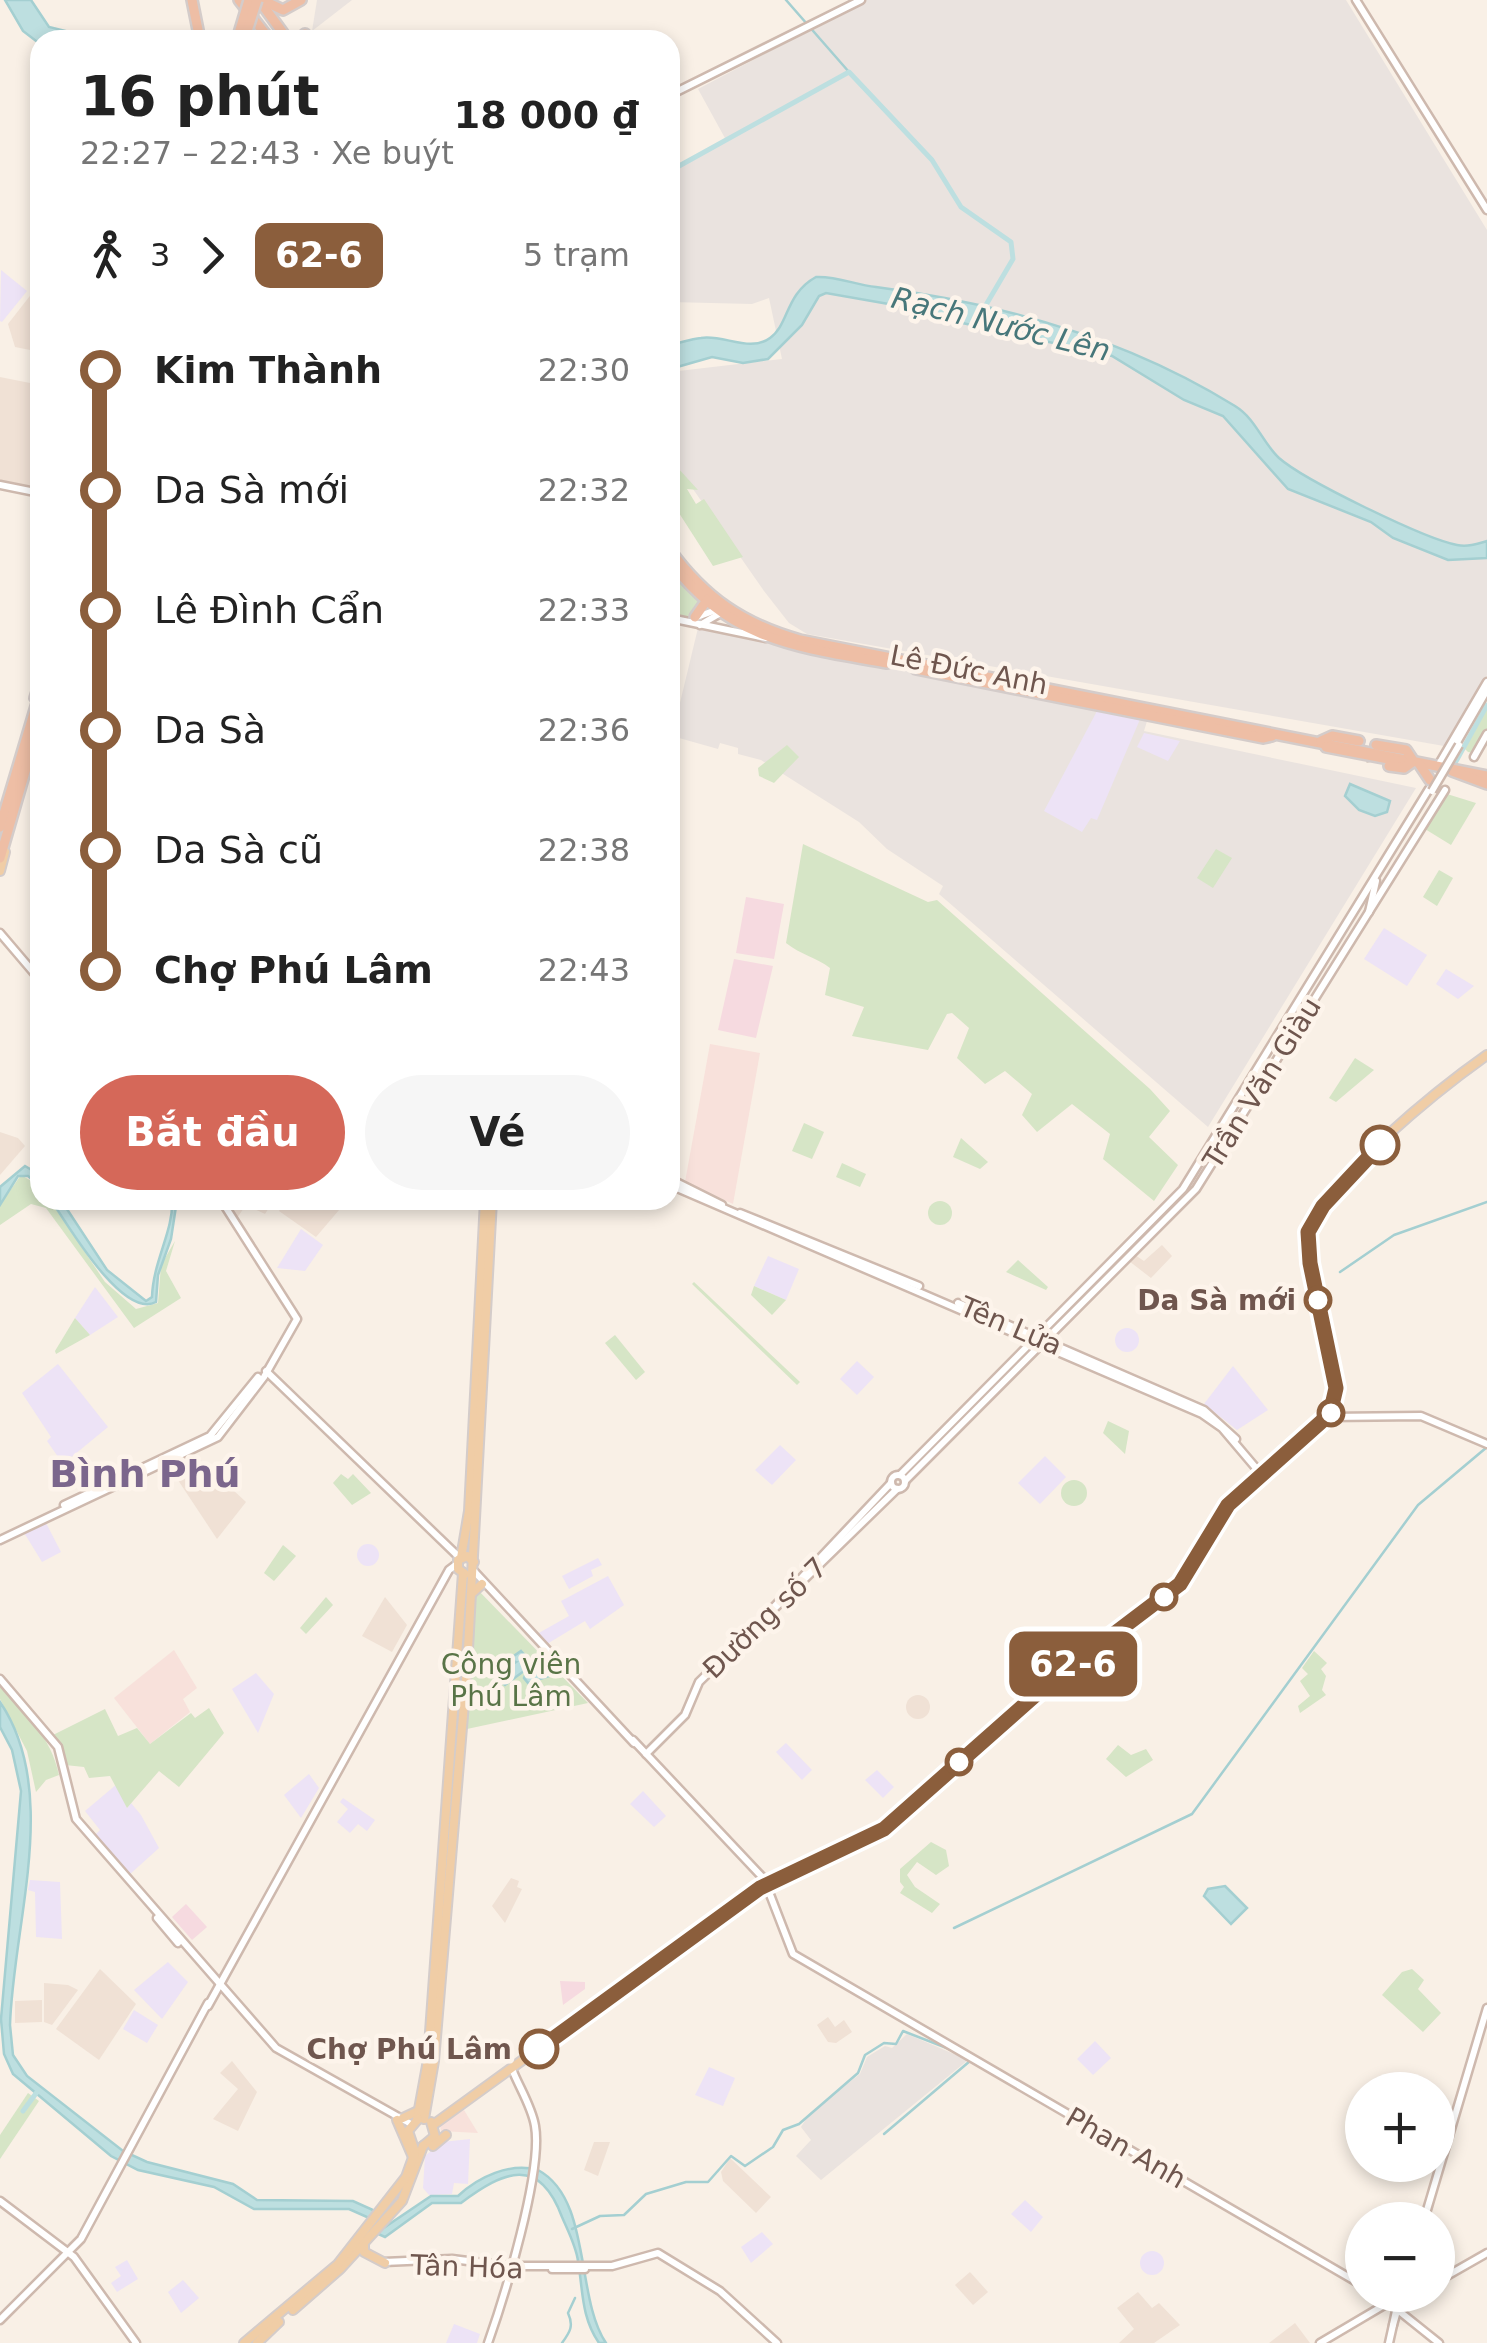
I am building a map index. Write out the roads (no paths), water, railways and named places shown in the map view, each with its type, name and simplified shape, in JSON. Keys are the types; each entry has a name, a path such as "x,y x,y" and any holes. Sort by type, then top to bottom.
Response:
{"highway":[{"path":"192,0 198,30"},
{"path":"239,0 262,30"},
{"path":"256,0 286,10 301,0"},
{"path":"256,0 286,30"},
{"path":"245,30 256,0"},
{"name":"Lê Đức Anh","path":"680,564 723,609 770,638 1264,736 1324,744"},
{"name":"Lê Đức Anh","path":"680,566 706,601 773,629 1447,768 1487,780"},
{"path":"697,621 706,601"},
{"path":"0,826 30,731"},
{"path":"1356,759 1328,753 1324,744 1332,736 1360,742"},
{"path":"1376,745 1406,750 1410,761 1430,780"},
{"path":"0,858 30,754"},
{"path":"1371,762 1401,769 1410,761"}],"main road":[{"path":"680,90 861,0"},
{"path":"1356,0 1487,210"},
{"path":"0,485 30,491"},
{"path":"697,621 723,609"},
{"path":"680,620 770,638"},
{"name":"Trần Văn Giàu","path":"1042,1338 1108,1280 1196,1188 1330,947 1430,780 1447,768 1487,682"},
{"path":"1369,884 1487,694"},
{"path":"1369,910 1371,890 1487,694"},
{"path":"0,813 30,712"},
{"path":"1474,757 1487,734"},
{"path":"0,872 30,770"},
{"name":"Trần Văn Giàu","path":"1042,1338 1182,1189 1342,954 1445,790"},
{"path":"0,933 30,968"},
{"path":"1330,947 1342,954"},
{"path":"413,2162 412,2142 420,2120 512,2071 766,1886 884,1829 1048,1684 1180,1584 1223,1512 1260,1473 1329,1417 1339,1394 1307,1246 1309,1229 1345,1180 1418,1108 1487,1055"},
{"name":"Tên Lửa","path":"680,1186 1042,1338 1221,1422 1260,1473"},
{"path":"0,1538 210,1436 266,1371 297,1319 227,1210"},
{"path":"251,2343 366,2243 408,2192 442,1985 464,1734 464,1567 482,1380 486,1210"},
{"path":"1111,1263 1111,1270 1118,1270"},
{"path":"1101,1273 1108,1280"},
{"path":"435,2030 470,1598 464,1567 475,1508 472,1434 481,1316"},
{"name":"Đường số 7","path":"647,1755 685,1716 698,1684 1042,1338"},
{"path":"266,1371 493,1594"},
{"path":"1329,1417 1421,1416 1486,1444"},
{"path":"464,1567 493,1594"},
{"path":"0,2320 69,2252 106,2192 343,1762 464,1567"},
{"path":"470,1598 474,1588 482,1584"},
{"name":"Phan Anh","path":"493,1594 748,1860 766,1886 793,1954 1345,2274"},
{"path":"0,1681 54,1747 71,1818 276,2053 420,2120 433,2140 422,2150 408,2192 390,2221"},
{"path":"1429,2202 1487,2008"},
{"path":"488,2343 513,2268 536,2130 512,2071"},
{"path":"536,2130 546,2136"},
{"path":"422,2150 446,2135"},
{"path":"412,2142 422,2150"},
{"path":"339,2266 408,2192"},
{"path":"0,2204 69,2252 136,2343"},
{"path":"366,2243 364,2252 383,2262"},
{"path":"1455,2269 1487,2251"},
{"name":"Tân Hóa","path":"360,2252 384,2265 452,2263 513,2268 589,2267 660,2258 719,2294 774,2343"},
{"name":"Tân Hóa","path":"383,2262 452,2259 513,2268"},
{"path":"1323,2343 1388,2312"},
{"path":"1389,2343 1395,2312"},
{"path":"1401,2312 1439,2343"},
{"path":"251,2343 274,2323"}],"water":[{"path":"5,0 31,0 49,27 61,30 30,30 30,36"},
{"name":"Rạch Nước Lên","path":"816,277 832,278 969,303 1107,343 1194,382 1235,406 1279,458 1313,480 1393,521 1441,540 1465,546 1487,541 1487,558 1448,560 1393,538 1371,522 1288,489 1223,416 1184,400 1112,356 900,306 826,293 819,296 802,325 768,359 743,363 712,357 680,366 680,343 718,338 754,344 770,338 806,284"},
{"path":"1350,784 1390,801 1387,812 1375,816 1359,810 1345,796"},
{"path":"25,1166 30,1169 30,1178 18,1176 0,1205 0,1187"},
{"path":"58,1210 68,1210 107,1270 146,1301 152,1297 172,1210 175,1210 171,1239 158,1275 156,1302 143,1304 128,1297 83,1248"},
{"path":"521,1651 532,1663 546,1664 552,1675 528,1683 524,1678 528,1668 505,1685 485,1670 486,1663 506,1660 500,1669 506,1673 505,1669 516,1662 508,1660"},
{"path":"0,1702 18,1738 28,1776 31,1817 10,2025 13,2055 27,2076 123,2151 147,2162 233,2184 257,2200 353,2201 373,2210 385,2227 431,2196 458,2196 485,2177 506,2170 538,2170 555,2184 567,2203 596,2324 606,2343 599,2343 589,2323 572,2239 553,2197 531,2177 506,2177 461,2203 432,2203 385,2237 376,2233 367,2217 349,2209 254,2209 214,2187 138,2170 111,2156 13,2074 4,2054 1,2019 21,1791 12,1750 0,1727"},
{"path":"1225,1886 1247,1908 1231,1924 1204,1896 1208,1889"}],"waterway":[{"path":"786,0 849,72"},
{"path":"680,165 849,72 932,160 961,207 1011,242 1013,259 983,310"},
{"path":"1449,774 1487,705"},
{"path":"1340,1272 1394,1235 1487,1202"},
{"path":"954,1928 1192,1814 1418,1505 1487,1447"},
{"path":"572,2229 600,2216 624,2215 646,2194 686,2182 708,2182 731,2156 745,2166 773,2147 783,2130 799,2124 858,2073 865,2055 884,2043 896,2044 903,2031 957,2052"},
{"path":"884,2134 970,2061"},
{"path":"23,2111 37,2092"},
{"path":"562,2343 570,2329 568,2313 575,2298"}],"tunnel":[{"path":"1371,762 1369,754 1376,745"}],"place":[{"name":"Da Sà mới","path":"1318,1300"},
{"name":"Chợ Phú Lâm","path":"539,2049"}],"district":[{"name":"Bình Phú","path":"145,1474"}],"park label":[{"name":"Công viên Phú Lâm","path":"511,1680"}]}
